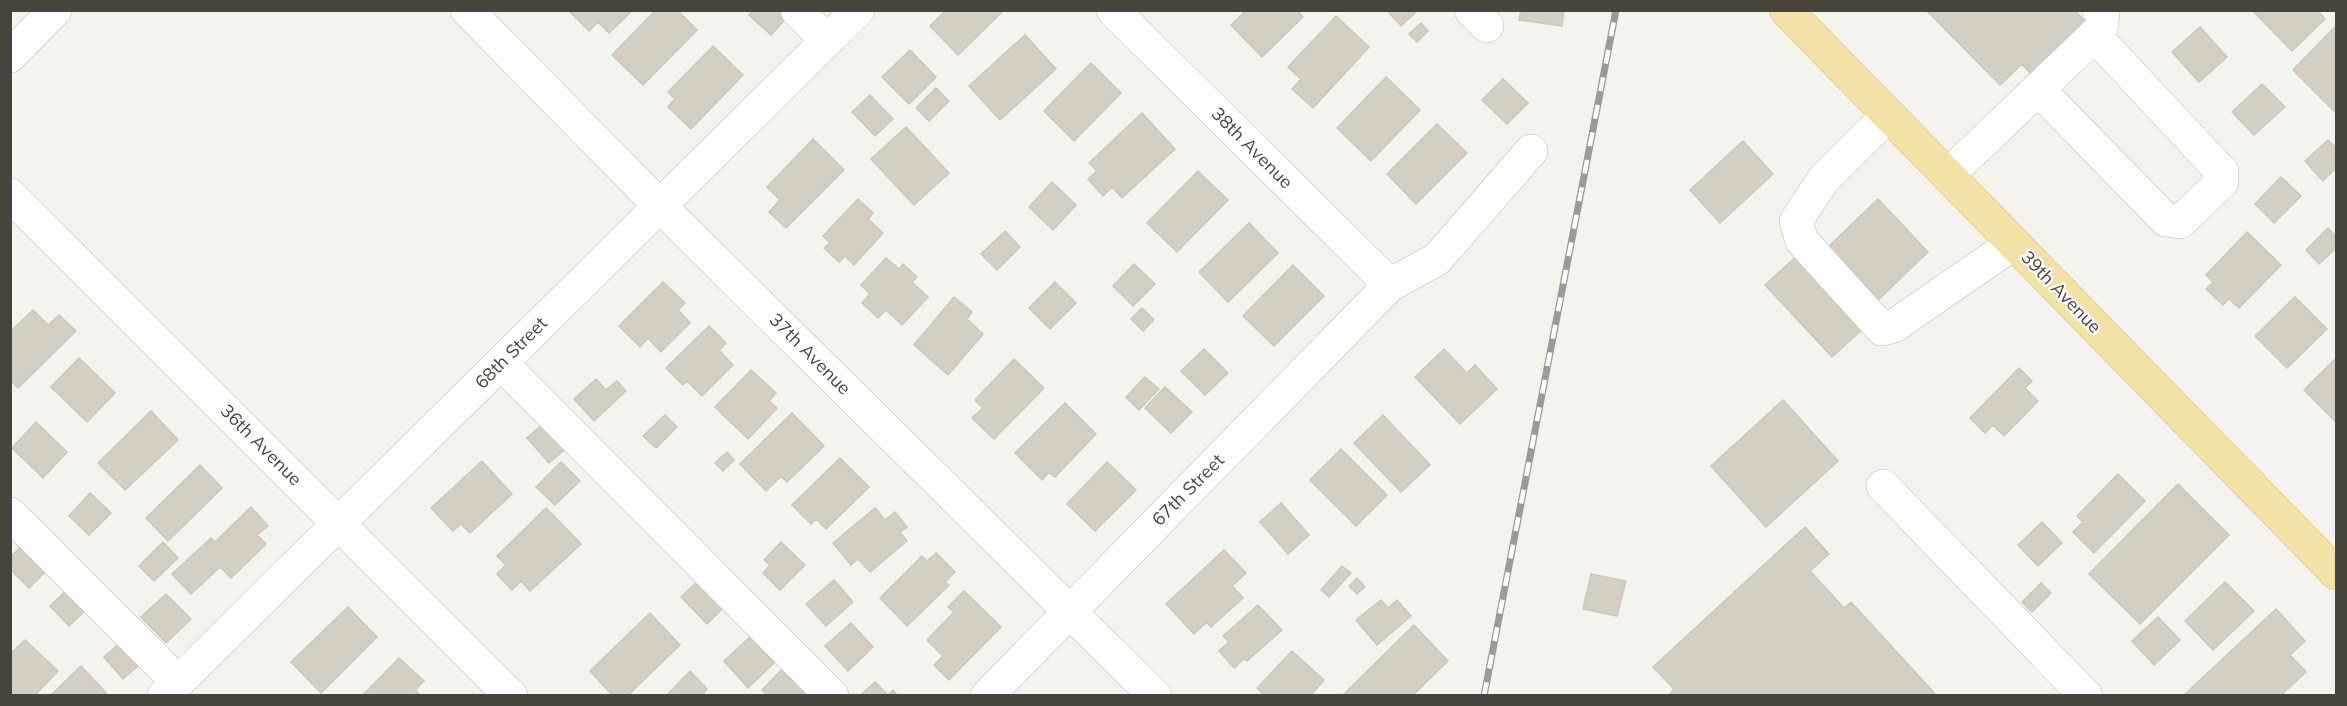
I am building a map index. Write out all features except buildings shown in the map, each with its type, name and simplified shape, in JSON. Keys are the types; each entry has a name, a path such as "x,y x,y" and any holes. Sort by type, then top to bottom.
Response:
{"main road":[{"name":"39th Avenue","path":"1786,10 2337,573"}],"street":[{"path":"10,56 55,10"},
{"name":"37th Avenue","path":"467,10 660,206 1155,696"},
{"path":"797,10 827,41"},
{"name":"68th Street","path":"171,689 858,10"},
{"name":"38th Avenue","path":"1113,10 1390,285"},
{"path":"1948,176 2038,89 2096,23 2222,172 2222,182 2181,222 2166,220 2038,89"},
{"path":"1888,115 1823,180 1796,221 1802,241 1882,329 1894,326 2014,243"},
{"name":"67th Street","path":"987,696 1390,285 1437,259 1531,151"},
{"name":"36th Avenue","path":"10,195 512,696"},
{"path":"501,363 832,696"},
{"path":"1883,486 2086,696"},
{"path":"10,514 171,689"}],"railway":[{"path":"1484,696 1616,10"}]}
